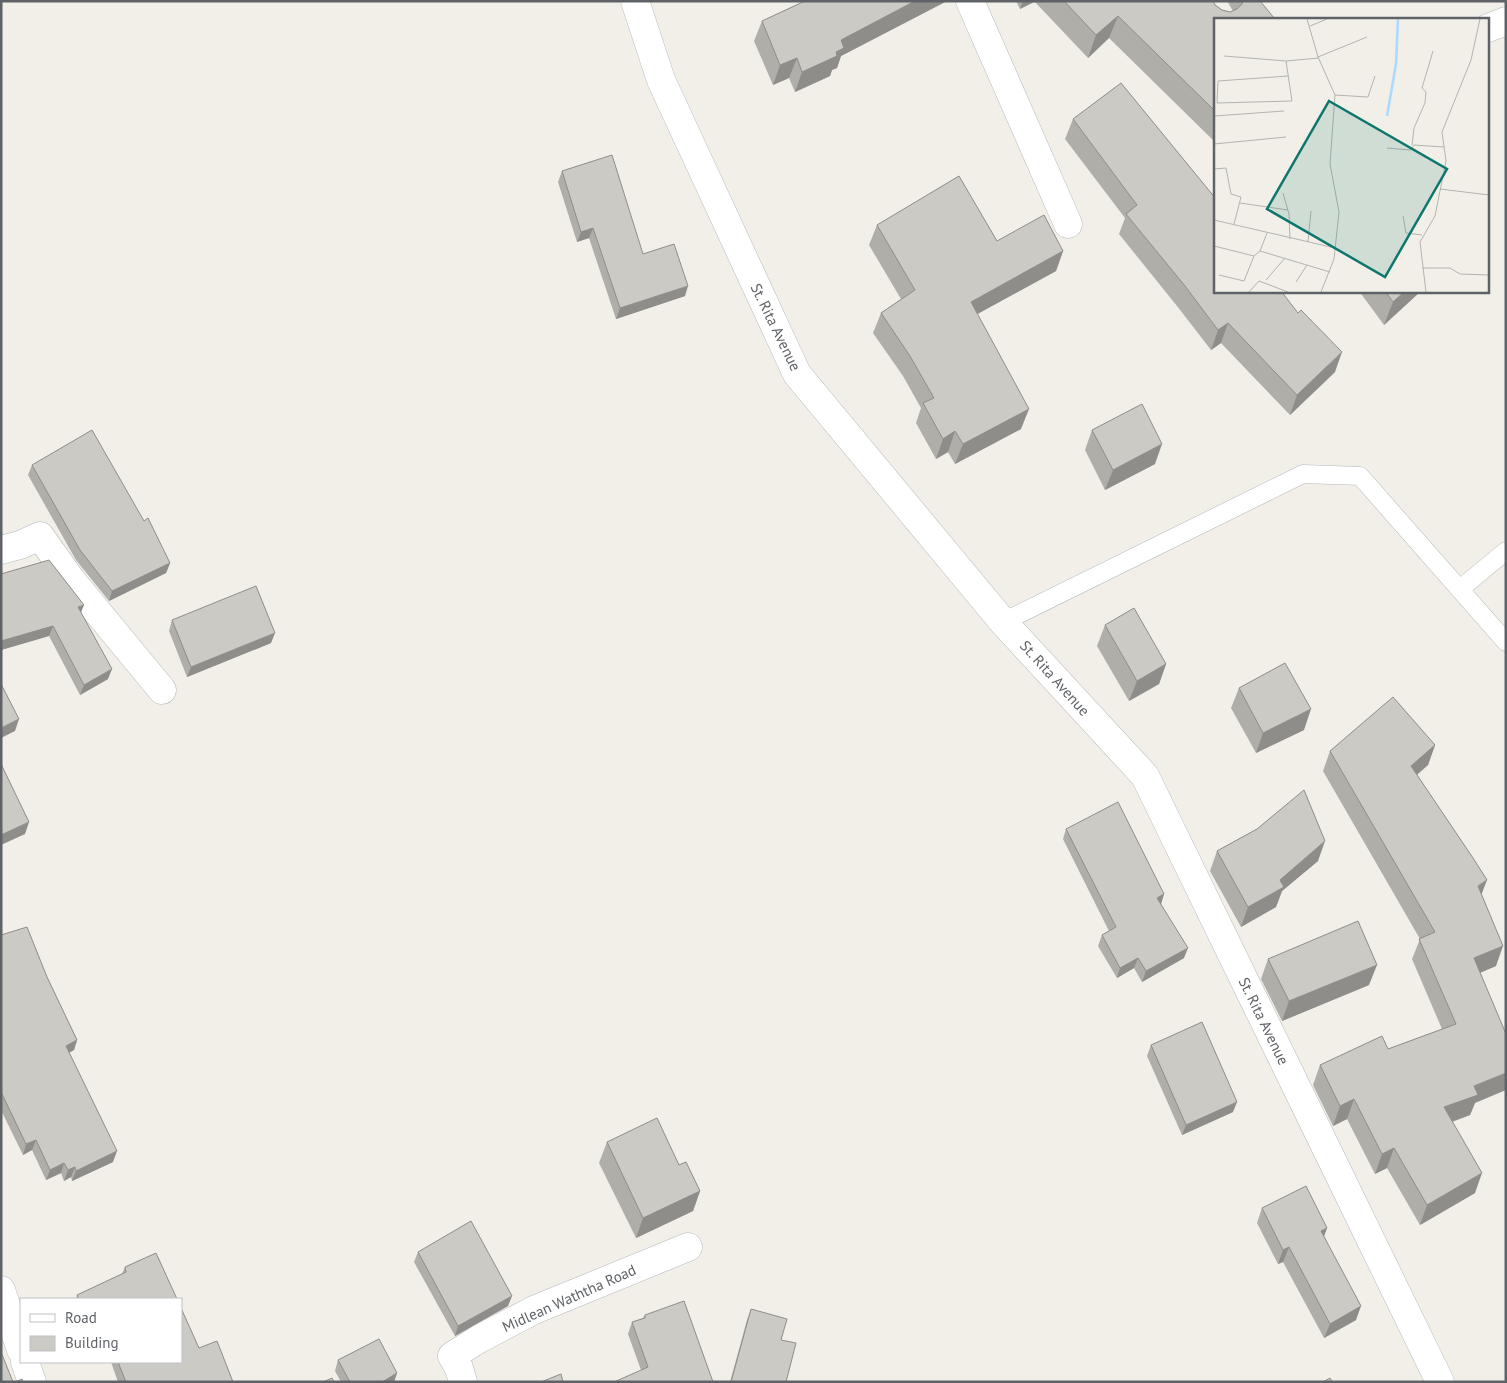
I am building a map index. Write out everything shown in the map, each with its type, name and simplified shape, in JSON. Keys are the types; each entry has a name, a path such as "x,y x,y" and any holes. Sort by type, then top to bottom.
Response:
{"street":[{"path":"970,1 1068,224"},
{"name":"St. Rita Avenue","path":"640,3 660,80 798,374 1004,622 1145,776 1440,1382"},
{"path":"1490,27 1506,21"},
{"path":"1,550 20,545 40,536 72,581 162,690"},
{"name":"Midlean Waththa Road","path":"463,1382 459,1368 452,1356 479,1339 534,1310 688,1247"},
{"path":"1,1290 20,1347"},
{"path":"25,1363 32,1382"}],"lane":[{"path":"1004,622 1303,474 1360,476 1506,642"},
{"path":"1460,590 1506,551"}],"building":[{"path":"805,1 915,1 841,40 844,48 836,52 837,56 802,72 797,58 780,65 762,21"},
{"path":"1064,1 1213,1 1222,10 1230,12 1237,9 1243,1 1260,1 1274,18 1214,18 1214,110 1118,16 1096,35"},
{"path":"1121,83 1214,197 1214,292 1282,292 1298,313 1301,310 1342,352 1297,395 1228,323 1218,330 1126,214 1137,205 1073,119"},
{"path":"612,155 643,254 674,244 688,286 620,308 593,228 581,232 562,171"},
{"path":"959,176 997,241 1044,215 1063,251 971,302 1029,409 963,444 955,431 943,439 923,403 934,398 910,356 881,313 915,290 877,225"},
{"path":"1386,292 1404,292 1393,302"},
{"path":"1142,404 1162,444 1113,470 1092,430"},
{"path":"92,430 144,521 148,518 170,563 112,591 80,550 32,465"},
{"path":"49,560 84,605 78,607 112,669 84,685 53,626 1,641 1,574"},
{"path":"256,586 275,633 191,667 172,620"},
{"path":"1134,608 1166,664 1137,681 1105,625"},
{"path":"1285,663 1311,709 1263,733 1239,688"},
{"path":"1,684 19,719 1,728"},
{"path":"1393,697 1435,745 1411,766 1487,880 1478,886 1503,946 1474,958 1506,1034 1506,1073 1474,1086 1478,1095 1444,1107 1482,1173 1427,1205 1394,1148 1382,1154 1354,1099 1340,1106 1320,1065 1382,1036 1388,1049 1456,1024 1419,939 1435,932 1330,751"},
{"path":"1,764 29,822 1,835"},
{"path":"1304,790 1325,841 1280,880 1284,887 1248,907 1217,851 1257,829"},
{"path":"1118,802 1164,894 1157,898 1188,948 1146,971 1138,958 1120,968 1102,935 1116,927 1066,829"},
{"path":"1358,921 1377,965 1289,1001 1268,959"},
{"path":"27,927 47,977 77,1040 66,1046 117,1151 76,1171 75,1167 68,1170 64,1163 50,1170 36,1140 26,1144 1,1092 1,935"},
{"path":"1202,1022 1237,1102 1186,1125 1151,1045"},
{"path":"657,1118 679,1165 686,1162 700,1191 643,1218 607,1142"},
{"path":"1306,1186 1327,1228 1321,1231 1361,1306 1330,1324 1289,1247 1283,1250 1262,1208"},
{"path":"471,1221 512,1296 458,1326 418,1252"},
{"path":"156,1253 177,1298 78,1298 77,1295 126,1272 125,1267"},
{"path":"684,1301 713,1382 614,1382 648,1367 632,1322 645,1318 645,1315"},
{"path":"751,1309 787,1319 781,1340 796,1343 786,1382 731,1382"},
{"path":"182,1310 199,1348 217,1341 233,1382 126,1382 118,1363 182,1363"},
{"path":"379,1339 397,1373 382,1382 350,1382 338,1360"},
{"path":"1,1352 13,1382 1,1382"},
{"path":"561,1374 563,1382 541,1382"},
{"path":"332,1378 334,1382 323,1382"},
{"path":"1330,1378 1332,1382 1323,1382"}]}
